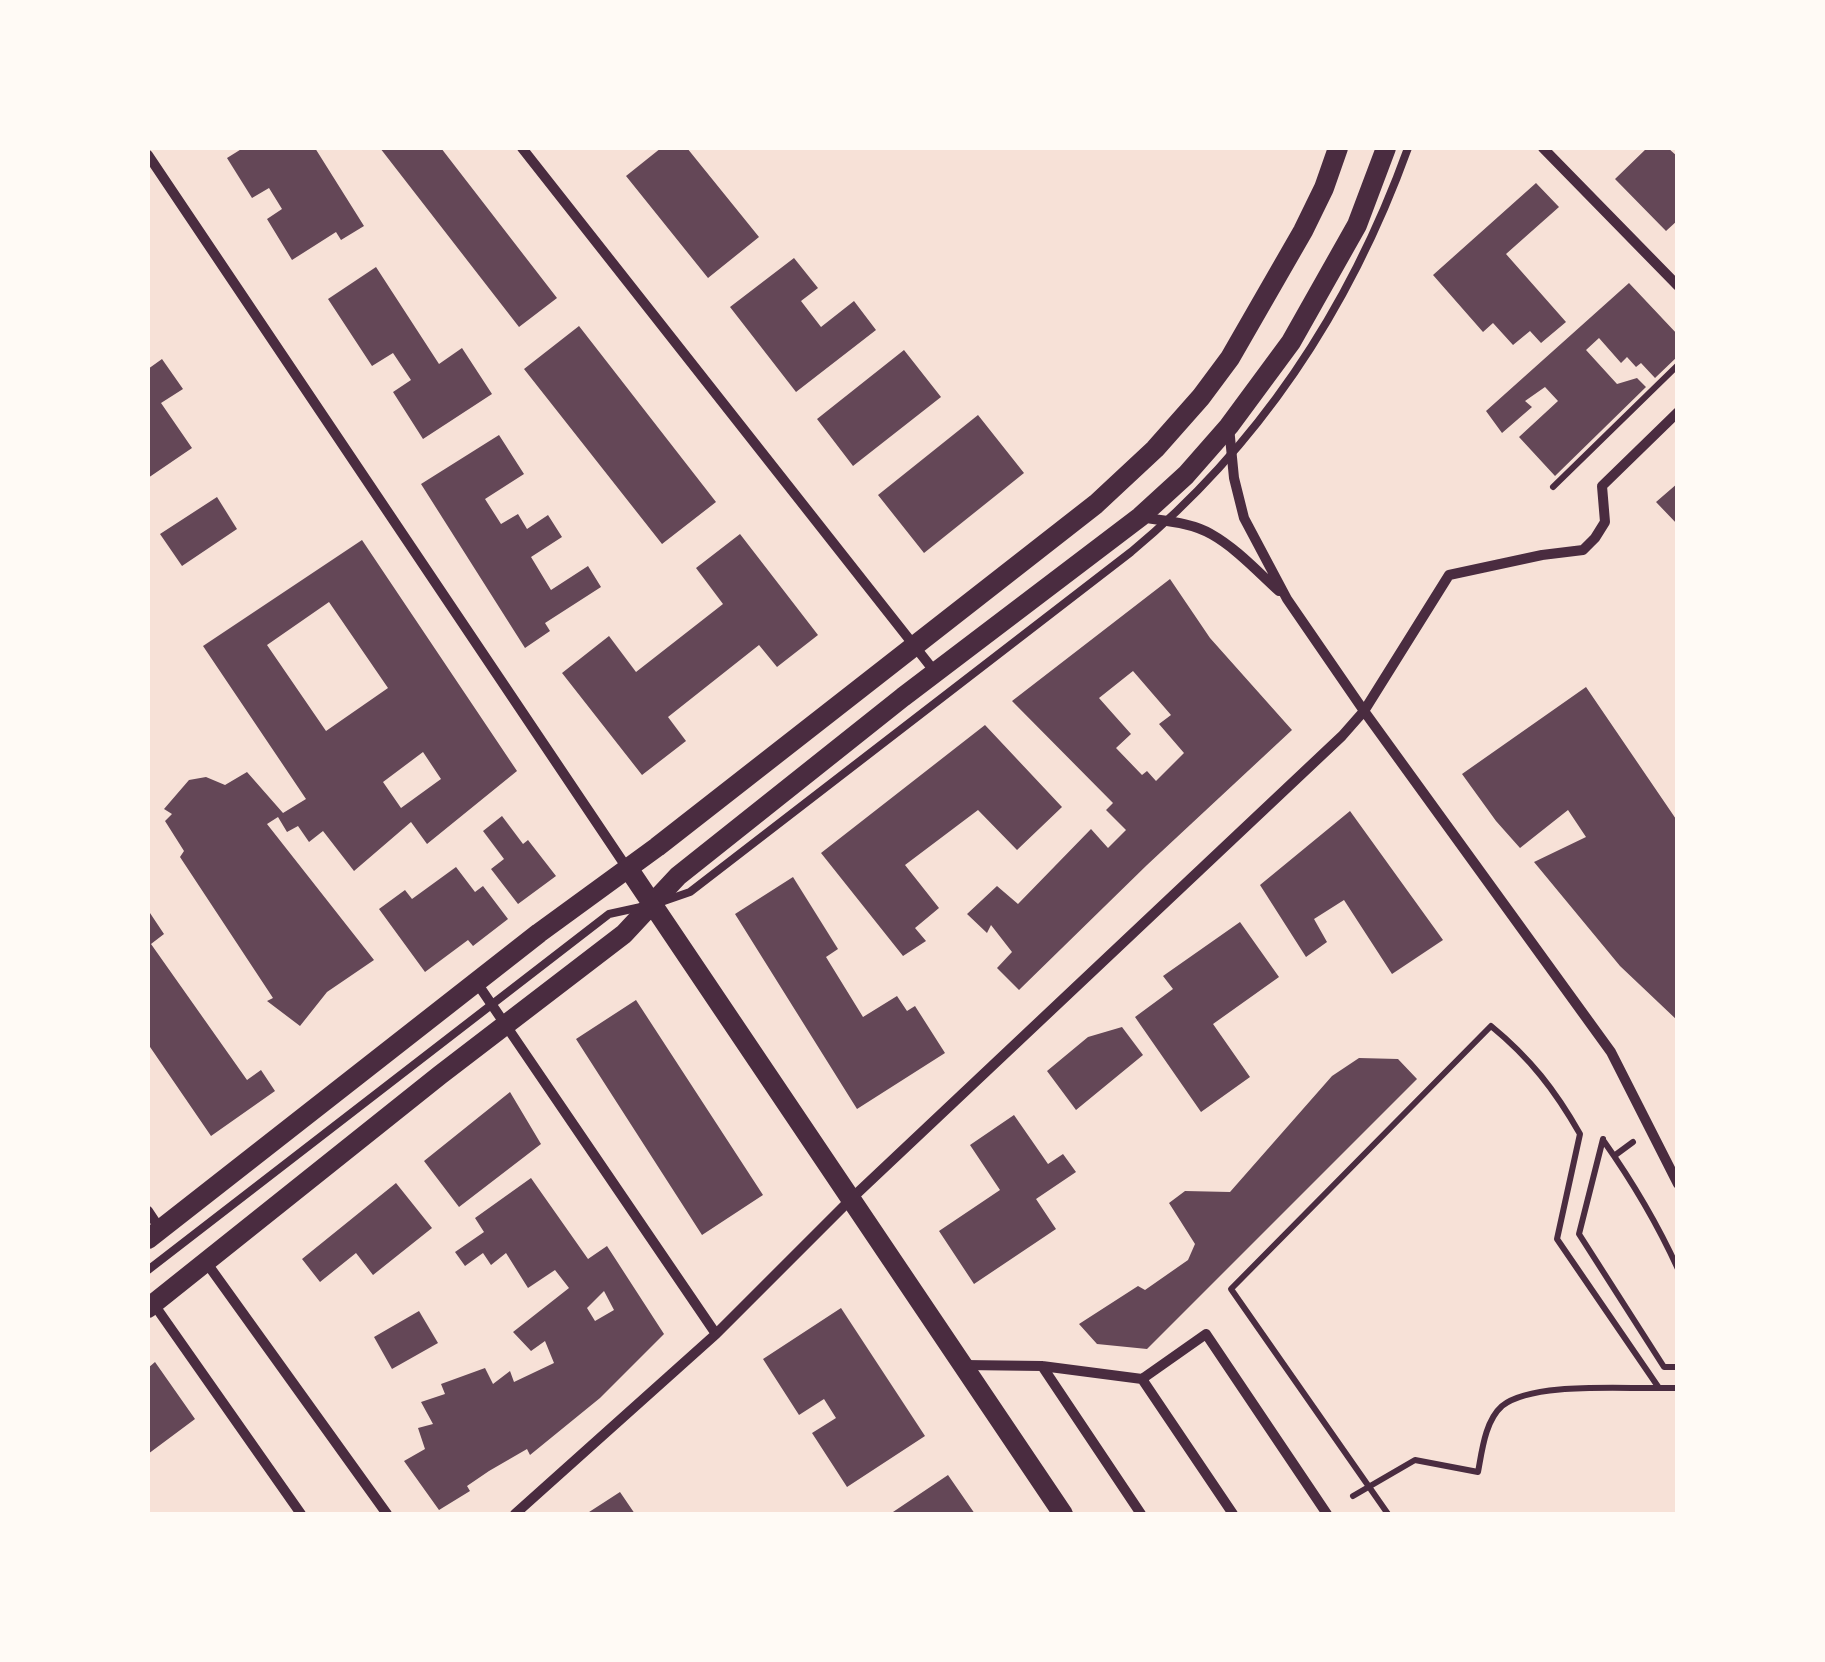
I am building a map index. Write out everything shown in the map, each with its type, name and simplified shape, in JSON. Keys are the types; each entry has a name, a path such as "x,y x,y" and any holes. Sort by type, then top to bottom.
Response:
{"main road":[{"path":"154,1234 1096,504 1155,449 1230,358 1324,188 1338,148"},
{"path":"150,1306 624,934 678,876 1140,517 1186,475 1229,426 1290,342 1357,225 1386,148"},
{"path":"628,868 1063,1514"}],"street":[{"path":"522,148 936,673"},
{"path":"1543,148 1678,286"},
{"path":"148,155 628,868"},
{"path":"516,1514 716,1334 851,1200 1342,736 1364,711 1449,575 1582,550 1605,522 1602,486 1678,412"},
{"path":"1229,426 1234,478 1244,518 1286,598 1611,1052 1678,1184"},
{"path":"1140,517 1209,532 1286,598"},
{"path":"477,983 716,1334"},
{"path":"148,1211 154,1234"},
{"path":"206,1262 387,1514"},
{"path":"150,1306 302,1514"},
{"path":"964,1365 1042,1366 1142,1378 1206,1334 1327,1514"},
{"path":"1042,1366 1142,1514"},
{"path":"1142,1378 1233,1514"}],"lane":[{"path":"148,1270 609,914 690,892 1168,521 1265,414 1300,367 1344,294 1382,218 1408,148"}],"path":[{"path":"1553,487 1678,366"},
{"path":"1388,1514 1231,1289 1492,1026 1521,1050 1558,1096 1580,1134 1557,1239 1659,1388"},
{"path":"1678,1268 1646,1206 1603,1139 1579,1234 1664,1366 1678,1367"},
{"path":"1601,1304 1616,1295"},
{"path":"1352,1496 1415,1460 1478,1472 1488,1428 1501,1406 1517,1399 1548,1390 1678,1388"}],"building":[{"path":"243,148 315,148 364,226 341,240 336,232 292,260 267,219 282,209 269,188 252,198 227,158"},
{"path":"380,148 441,148 557,298 519,327"},
{"path":"661,148 687,148 759,237 708,278 626,176"},
{"path":"1647,148 1668,148 1678,157 1678,220 1666,231 1615,179"},
{"path":"1536,183 1559,207 1506,254 1566,322 1541,343 1530,331 1513,345 1493,323 1483,332 1433,275"},
{"path":"794,258 818,288 801,301 821,327 854,301 876,330 796,392 730,307"},
{"path":"376,267 439,364 462,348 492,394 423,439 393,392 411,380 393,353 372,366 328,299"},
{"path":"1629,283 1678,335 1678,356 1655,378 1641,363 1636,367 1627,357 1621,363 1599,338 1586,350 1617,384 1637,378 1646,387 1555,476 1519,437 1558,401 1545,387 1525,401 1532,407 1502,433 1486,411"},
{"path":"579,326 716,502 662,544 524,369"},
{"path":"904,350 941,397 853,466 817,419"},
{"path":"162,359 183,389 161,403 192,448 148,478 148,369"},
{"path":"978,415 1024,473 924,553 878,495"},
{"path":"499,435 524,474 485,499 501,524 518,514 527,529 548,515 562,537 531,557 551,590 588,566 601,587 545,623 550,631 525,648 421,484"},
{"path":"1678,483 1678,525 1656,502"},
{"path":"217,497 237,529 182,566 160,534"},
{"path":"740,534 818,635 777,667 759,645 668,717 686,741 642,775 562,673 609,636 636,672 723,604 696,568"},
{"path":"362,540 517,771 427,844 411,822 354,871 323,831 309,842 298,826 287,832 278,817 267,824 374,960 327,992 300,1026 267,1001 273,998 180,857 184,851 165,821 172,814 164,809 189,780 206,777 225,785 247,772 283,813 306,799 203,646","holes":["329,602 388,688 326,731 267,645","423,752 441,779 401,808 383,782"]},
{"path":"1170,579 1210,638 1292,730 1019,990 997,968 1012,952 991,925 987,933 967,914 997,886 1018,904 1091,829 1108,848 1126,830 1106,810 1113,803 1012,701","holes":["1133,671 1171,715 1159,724 1184,753 1156,781 1147,771 1142,775 1116,748 1131,734 1099,698"]},
{"path":"1586,687 1678,822 1678,1021 1620,966 1534,862 1586,837 1568,810 1520,848 1462,774"},
{"path":"985,725 1062,807 1017,850 978,810 905,865 939,908 915,928 926,941 903,956 821,853"},
{"path":"1350,811 1443,940 1392,974 1344,900 1314,919 1327,942 1306,957 1260,885"},
{"path":"502,816 523,844 528,840 556,876 518,904 491,869 504,859 483,831"},
{"path":"456,867 475,892 483,886 508,919 473,946 468,940 425,972 379,909 405,890 412,899"},
{"path":"793,877 838,949 826,957 863,1017 897,996 907,1011 915,1006 945,1053 857,1109 735,914"},
{"path":"148,910 164,934 151,944 247,1080 261,1070 275,1091 211,1136 148,1044"},
{"path":"1240,922 1279,977 1213,1024 1250,1077 1201,1112 1135,1017 1173,989 1163,976"},
{"path":"636,1000 763,1195 702,1235 576,1039"},
{"path":"1122,1027 1143,1055 1076,1110 1047,1071 1088,1037"},
{"path":"1359,1058 1398,1059 1417,1079 1147,1349 1097,1344 1079,1324 1138,1286 1145,1290 1188,1260 1195,1244 1169,1203 1185,1191 1230,1192 1332,1076"},
{"path":"510,1092 541,1144 459,1207 424,1161"},
{"path":"1014,1115 1048,1164 1063,1154 1076,1172 1036,1199 1056,1229 974,1284 939,1231 1000,1190 970,1145"},
{"path":"531,1178 588,1259 607,1246 664,1334 600,1398 530,1455 527,1449 489,1471 467,1486 470,1491 439,1510 404,1461 425,1449 418,1428 433,1424 421,1402 445,1394 441,1384 485,1368 493,1384 510,1371 514,1382 554,1363 545,1341 531,1351 513,1332 569,1288 555,1270 528,1288 506,1253 491,1265 483,1253 465,1266 455,1252 484,1232 475,1218","holes":["604,1291 614,1310 595,1321 587,1308"]},
{"path":"396,1183 432,1228 373,1275 356,1253 320,1282 302,1259"},
{"path":"841,1308 925,1436 847,1487 812,1433 836,1418 824,1399 799,1415 763,1359"},
{"path":"419,1311 438,1343 392,1369 374,1337"},
{"path":"155,1362 195,1419 148,1454 148,1368"},
{"path":"948,1475 975,1514 890,1514"},
{"path":"620,1492 635,1514 586,1514"}]}
